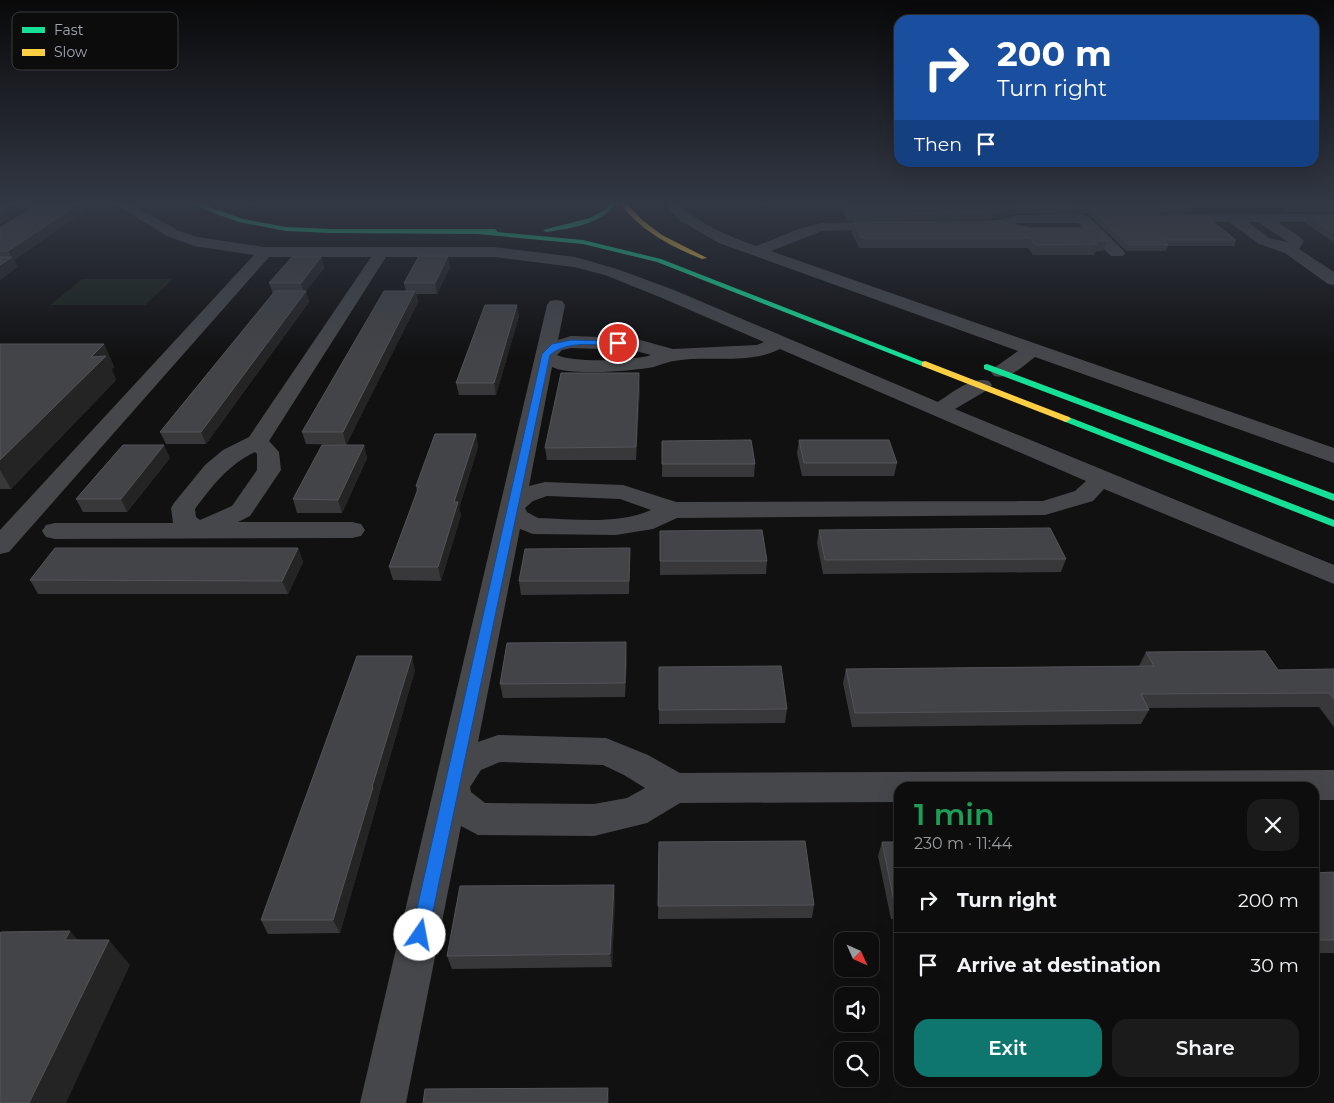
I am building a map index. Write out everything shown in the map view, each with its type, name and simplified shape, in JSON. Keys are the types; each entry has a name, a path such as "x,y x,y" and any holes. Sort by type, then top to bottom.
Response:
{"main road":[{"path":"635,254 659,260 1334,524"},
{"path":"695,254 716,263"},
{"path":"973,361 1334,498"}],"street":[{"path":"0,546 263,254"},
{"path":"197,530 184,520 182,508 213,470 232,455 257,442 380,254"},
{"path":"514,254 575,262 611,272 668,294 1101,479 1334,575"},
{"path":"768,254 1334,456"},
{"path":"1297,254 1334,280"},
{"path":"383,1103 556,305"},
{"path":"546,354 555,346 571,342 633,344 672,355 761,351 779,342"},
{"path":"1000,372 1033,349"},
{"path":"940,409 982,385"},
{"path":"197,530 241,511 264,478 269,470 268,452 257,442"},
{"path":"512,507 524,496 544,489 623,492 673,510 1044,508 1084,496 1101,479"},
{"path":"512,507 516,517 533,526 616,527 644,523 673,510"},
{"path":"56,531 352,530"},
{"path":"675,788 634,812 594,820 536,820 478,819 455,800 452,785 468,760 498,748 606,752 675,788 894,787"},
{"path":"1319,785 1334,785"}],"shaded area":[{"path":"82,279 173,279 145,305 50,305"}],"building":[{"path":"419,256 448,256 435,283 404,283"},
{"path":"0,257 12,257 0,265"},
{"path":"292,257 321,257 301,283 269,283"},
{"path":"275,291 306,291 201,432 160,432"},
{"path":"384,291 415,291 343,432 302,432"},
{"path":"485,305 517,305 494,383 456,383"},
{"path":"0,344 104,344 91,357 106,356 0,460"},
{"path":"561,373 639,373 636,447 545,448"},
{"path":"435,434 476,434 454,502 458,502 438,567 389,567 419,486 416,486"},
{"path":"751,440 755,464 662,464 662,441"},
{"path":"799,440 889,440 897,463 804,463"},
{"path":"123,445 164,445 121,499 76,499"},
{"path":"322,445 364,445 338,500 293,499"},
{"path":"1050,528 1066,559 825,560 819,530"},
{"path":"762,530 767,561 660,561 660,531"},
{"path":"55,548 298,548 282,581 30,580"},
{"path":"630,548 629,581 519,581 525,549"},
{"path":"626,642 625,683 500,684 507,643"},
{"path":"1265,651 1278,670 1334,669 1334,699 1329,693 1141,694 1149,710 855,713 846,669 1154,666 1146,652"},
{"path":"357,656 412,656 333,920 261,920"},
{"path":"781,666 787,709 659,710 659,667"},
{"path":"805,841 814,905 658,906 659,842"},
{"path":"882,842 894,842 894,901"},
{"path":"1334,872 1334,940 1319,940 1319,873"},
{"path":"614,885 610,954 447,956 460,886"},
{"path":"70,931 65,940 109,940 29,1103 0,1103 0,933"},
{"path":"608,1088 607,1103 423,1103 425,1089"}],"traffic: fast":[{"path":"636,254 659,260 925,364"},
{"path":"987,367 1334,498"},
{"path":"1066,419 1334,524"}],"traffic: slow":[{"path":"696,254 704,258"},
{"path":"925,364 1066,419"}],"route":[{"path":"420,935 546,354 555,346 571,342 618,343"}]}
